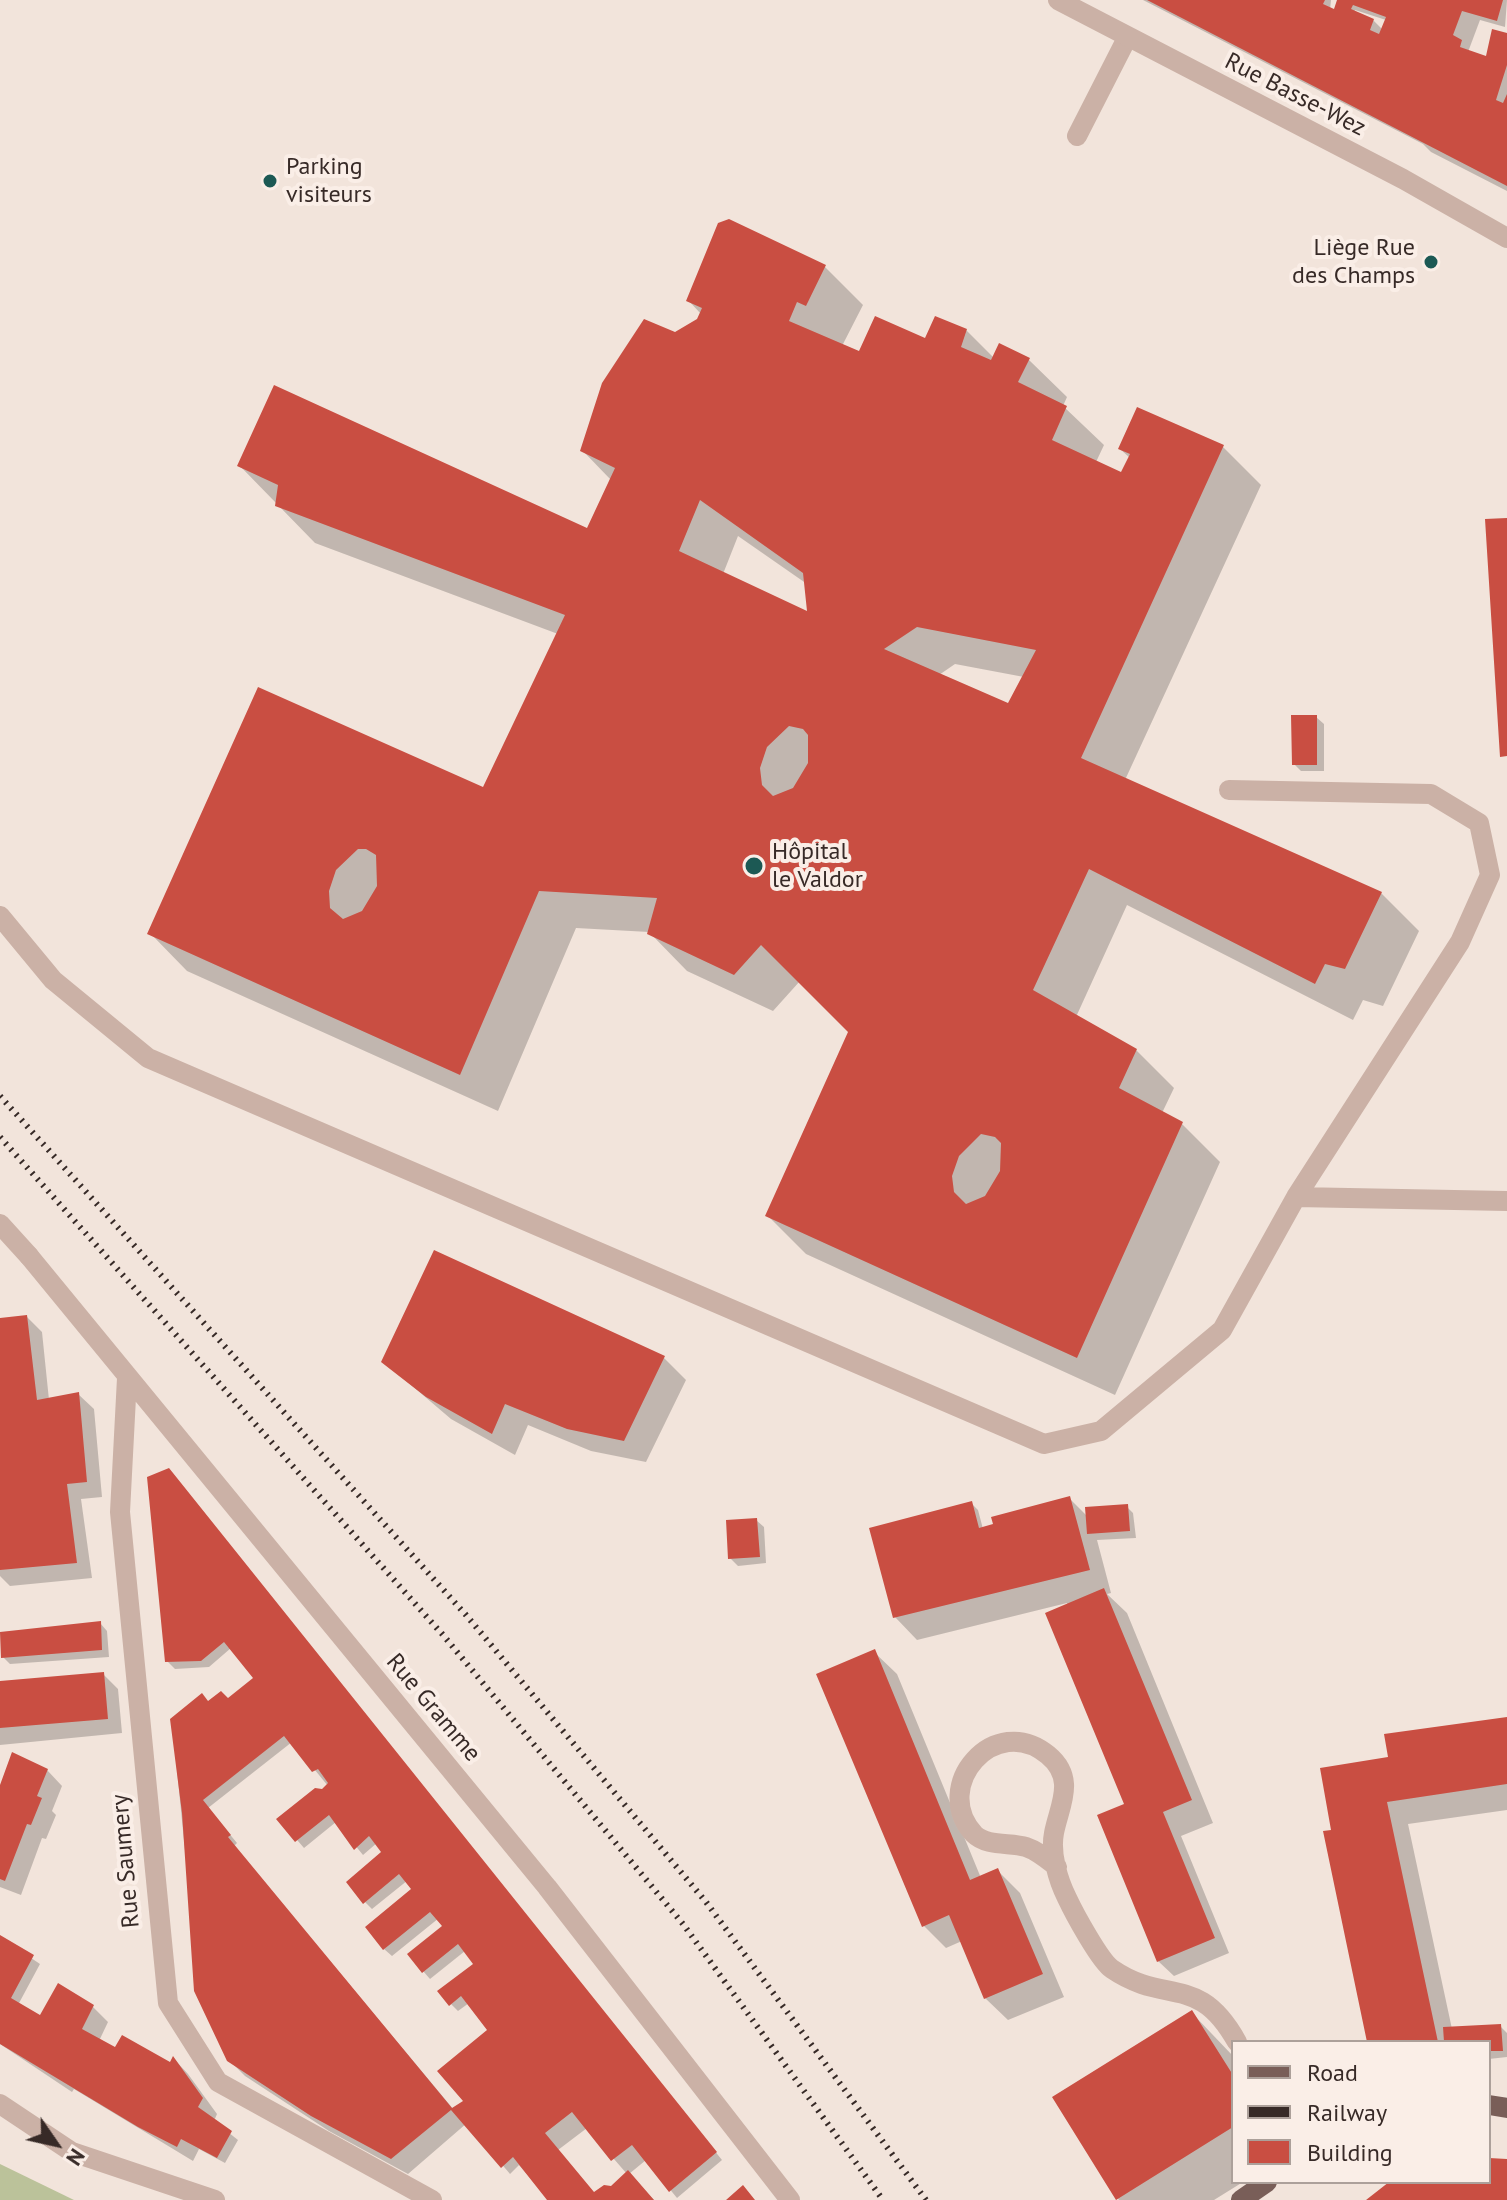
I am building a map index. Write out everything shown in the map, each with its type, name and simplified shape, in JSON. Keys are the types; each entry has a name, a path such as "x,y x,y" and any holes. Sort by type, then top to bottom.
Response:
{"main road":[{"path":"1241,2200 1264,2184"}],"street":[{"name":"Rue Basse-Wez","path":"1058,0 1403,179 1507,238"},
{"path":"1077,136 1127,38"},
{"path":"0,916 53,980 148,1058 1044,1444 1101,1431 1222,1330 1296,1197 1460,942 1490,875 1479,823 1431,794 1229,790"},
{"path":"1296,1197 1507,1201"},
{"name":"Rue Gramme","path":"0,1224 547,1887 790,2200"},
{"name":"Rue Saumery","path":"127,1378 120,1512 168,2003 218,2082 432,2200"},
{"path":"1057,1867 1025,1846 999,1844 976,1836 964,1817 960,1788 969,1762 996,1743 1025,1744 1048,1755 1064,1778 1064,1807 1054,1833 1057,1867 1066,1897 1110,1968 1141,1983 1203,1999 1224,2017 1236,2040"},
{"path":"0,2104 72,2152 215,2200"}],"green space":[{"path":"0,2164 74,2200 0,2200"}],"building":[{"path":"1147,0 1325,0 1323,4 1334,9 1337,0 1503,0 1497,21 1462,11 1453,35 1462,40 1460,47 1486,56 1492,29 1507,33 1507,65 1496,100 1503,103 1507,94 1507,186","holes":["1353,5 1386,17 1379,34 1370,30 1374,19 1351,9"]},
{"path":"729,219 826,265 806,306 797,302 789,321 859,351 875,316 925,338 935,316 967,329 961,347 991,360 999,343 1030,358 1018,382 1067,406 1052,440 1121,472 1130,454 1118,449 1137,407 1224,445 1081,758 1382,892 1345,969 1325,964 1315,984 1089,869 1033,990 1137,1049 1119,1088 1183,1122 1077,1358 765,1216 848,1032 761,945 734,975 647,934 657,898 539,891 460,1075 147,934 258,687 483,787 565,615 275,506 278,485 237,466 274,385 587,528 615,468 580,451 602,383 644,319 675,332 697,319 702,308 686,301 718,223","holes":["700,500 803,573 807,611 679,551","917,627 1036,650 1008,703 884,649","789,726 803,729 808,735 808,763 793,788 773,796 762,785 760,768 767,747","358,849 366,849 376,855 377,886 362,911 343,919 330,908 329,891 336,870","981,1134 995,1137 1001,1143 1000,1171 985,1196 966,1204 954,1192 952,1176 959,1156"]},
{"path":"1507,518 1507,756 1500,757 1485,519"},
{"path":"1291,715 1317,715 1317,765 1292,765"},
{"path":"434,1250 665,1356 624,1441 567,1429 505,1404 492,1434 426,1397 381,1362"},
{"path":"27,1315 37,1400 79,1392 87,1482 67,1484 77,1563 0,1570 0,1318"},
{"path":"169,1468 717,2152 669,2192 632,2145 611,2161 572,2112 545,2133 594,2192 604,2185 611,2186 628,2170 654,2200 547,2200 513,2157 501,2168 451,2110 391,2159 311,2116 227,2061 194,1991 182,1813 170,1719 202,1693 208,1701 221,1691 228,1698 253,1678 224,1642 201,1661 165,1662 147,1477","holes":["284,1736 312,1772 318,1769 328,1783 322,1789 315,1788 276,1819 295,1842 329,1815 354,1850 369,1836 381,1852 346,1882 363,1904 399,1874 411,1889 365,1927 383,1950 430,1912 442,1926 407,1954 422,1973 458,1944 473,1964 437,1991 449,2006 461,1996 487,2030 437,2071 463,2101 452,2108 228,1837 231,1835 203,1800"]},
{"path":"1070,1496 1090,1570 893,1618 869,1528 972,1501 979,1528 993,1524 991,1517"},
{"path":"1128,1504 1130,1531 1087,1534 1085,1507"},
{"path":"757,1518 760,1557 728,1559 726,1520"},
{"path":"1104,1588 1192,1800 1163,1812 1215,1938 1157,1962 1097,1815 1124,1804 1045,1613"},
{"path":"101,1621 102,1650 1,1658 0,1632"},
{"path":"875,1649 970,1880 998,1868 1043,1974 984,1999 949,1915 922,1927 816,1674"},
{"path":"104,1672 108,1719 0,1728 0,1681"},
{"path":"1507,1717 1507,1784 1387,1802 1438,2040 1367,2040 1323,1831 1331,1830 1320,1768 1388,1757 1384,1734"},
{"path":"12,1752 48,1769 37,1796 42,1798 31,1825 27,1824 5,1881 0,1879 0,1785"},
{"path":"0,1935 34,1955 11,1998 40,2015 58,1983 94,2005 82,2029 115,2047 122,2035 170,2062 173,2056 203,2098 198,2107 232,2131 217,2158 181,2139 177,2147 138,2127 0,2044"},
{"path":"1192,2010 1231,2072 1231,2128 1116,2200 1052,2097"},
{"path":"1501,2024 1503,2051 1491,2051 1491,2040 1444,2040 1443,2027"},
{"path":"1491,2158 1507,2159 1507,2200 1366,2200 1386,2184 1491,2184"},
{"path":"743,2185 755,2200 726,2200"}],"railway":[{"path":"0,1096 466,1615 706,1902 926,2200"},
{"path":"0,1137 443,1635 683,1924 883,2200"}],"place":[{"name":"Parking visiteurs","path":"270,181"},
{"name":"Liège Rue des Champs","path":"1431,262"},
{"name":"Hôpital le Valdor","path":"754,866"}]}
